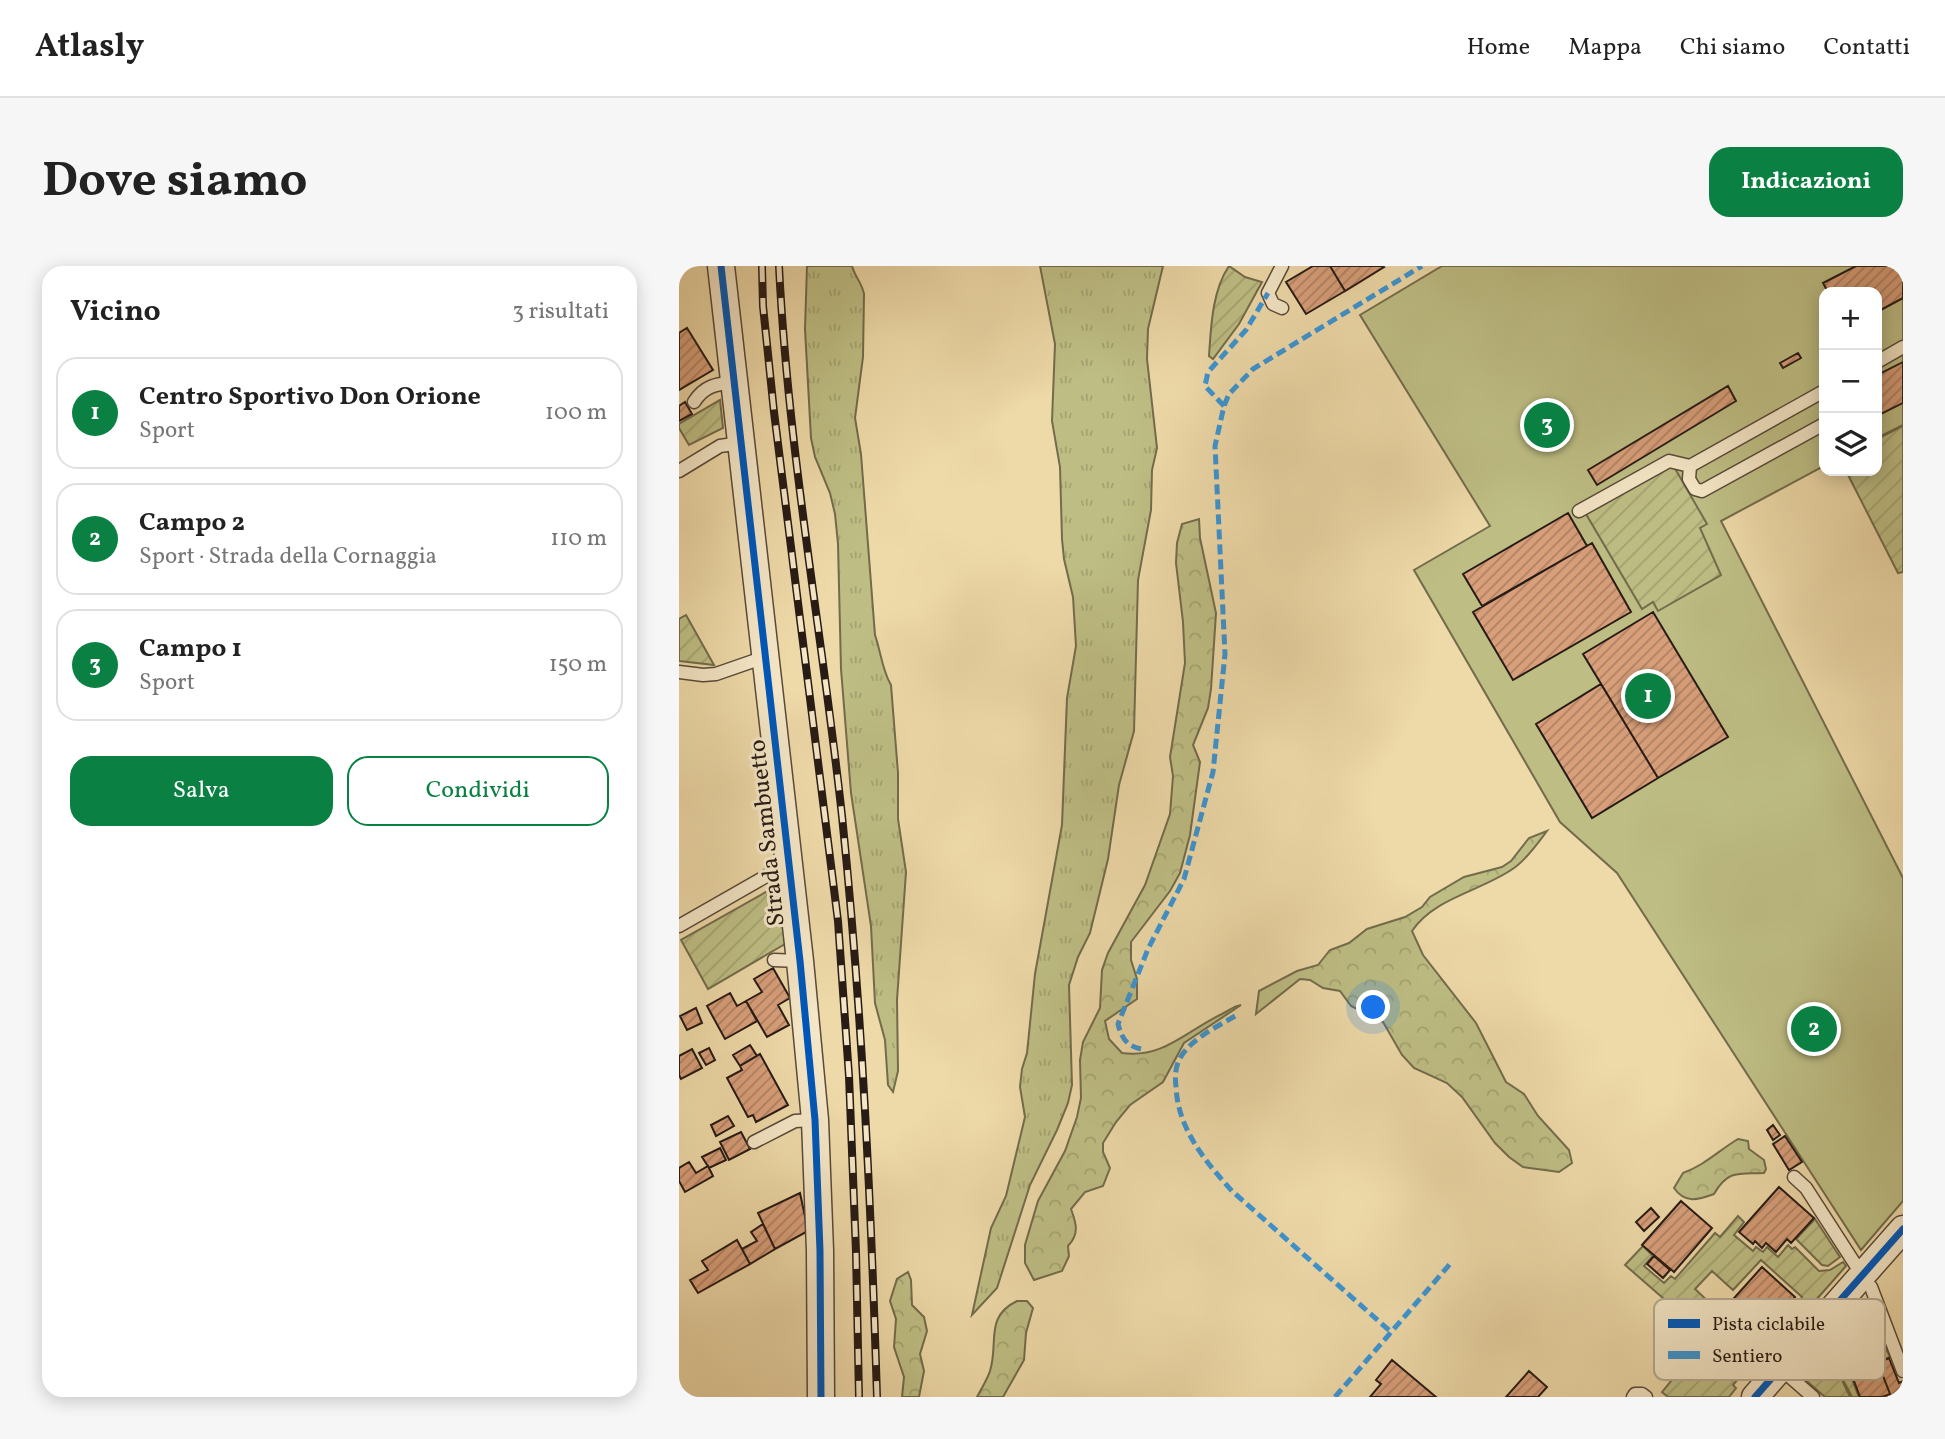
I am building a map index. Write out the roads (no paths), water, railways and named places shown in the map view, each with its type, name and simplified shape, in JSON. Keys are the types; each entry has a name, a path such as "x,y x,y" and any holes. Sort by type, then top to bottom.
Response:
{"street":[{"name":"Strada Sambuetto","path":"721,266 800,961 815,1120 820,1251 821,1397"},
{"path":"1842,1299 1903,1229"}],"lane":[{"path":"1282,266 1268,293 1273,304 1282,308"},
{"path":"1882,359 1903,347"},
{"path":"694,402 700,392 713,384 734,382"},
{"path":"1579,511 1669,461 1690,466 1819,394"},
{"path":"1690,466 1689,479 1695,489 1702,491 1819,427"},
{"path":"679,471 719,446 741,443"},
{"path":"679,672 716,674 765,657"},
{"path":"679,926 789,863"},
{"path":"774,960 800,961"},
{"path":"754,1142 795,1121 815,1120"},
{"path":"1794,1177 1806,1188 1871,1287 1876,1299"},
{"path":"1885,1324 1903,1371"},
{"path":"1769,1382 1813,1397"},
{"path":"1633,1397 1635,1394 1642,1394 1646,1397"}],"railway":[{"path":"762,266 763,306 774,412 838,921 849,1076 859,1397"},
{"path":"779,266 790,404 834,747 849,888 865,1106 877,1397"}],"place":[{"name":"Campo 1","path":"1547,425"},
{"name":"Centro Sportivo Don Orione","path":"1648,696"},
{"name":"Campo 2","path":"1814,1029"}]}
